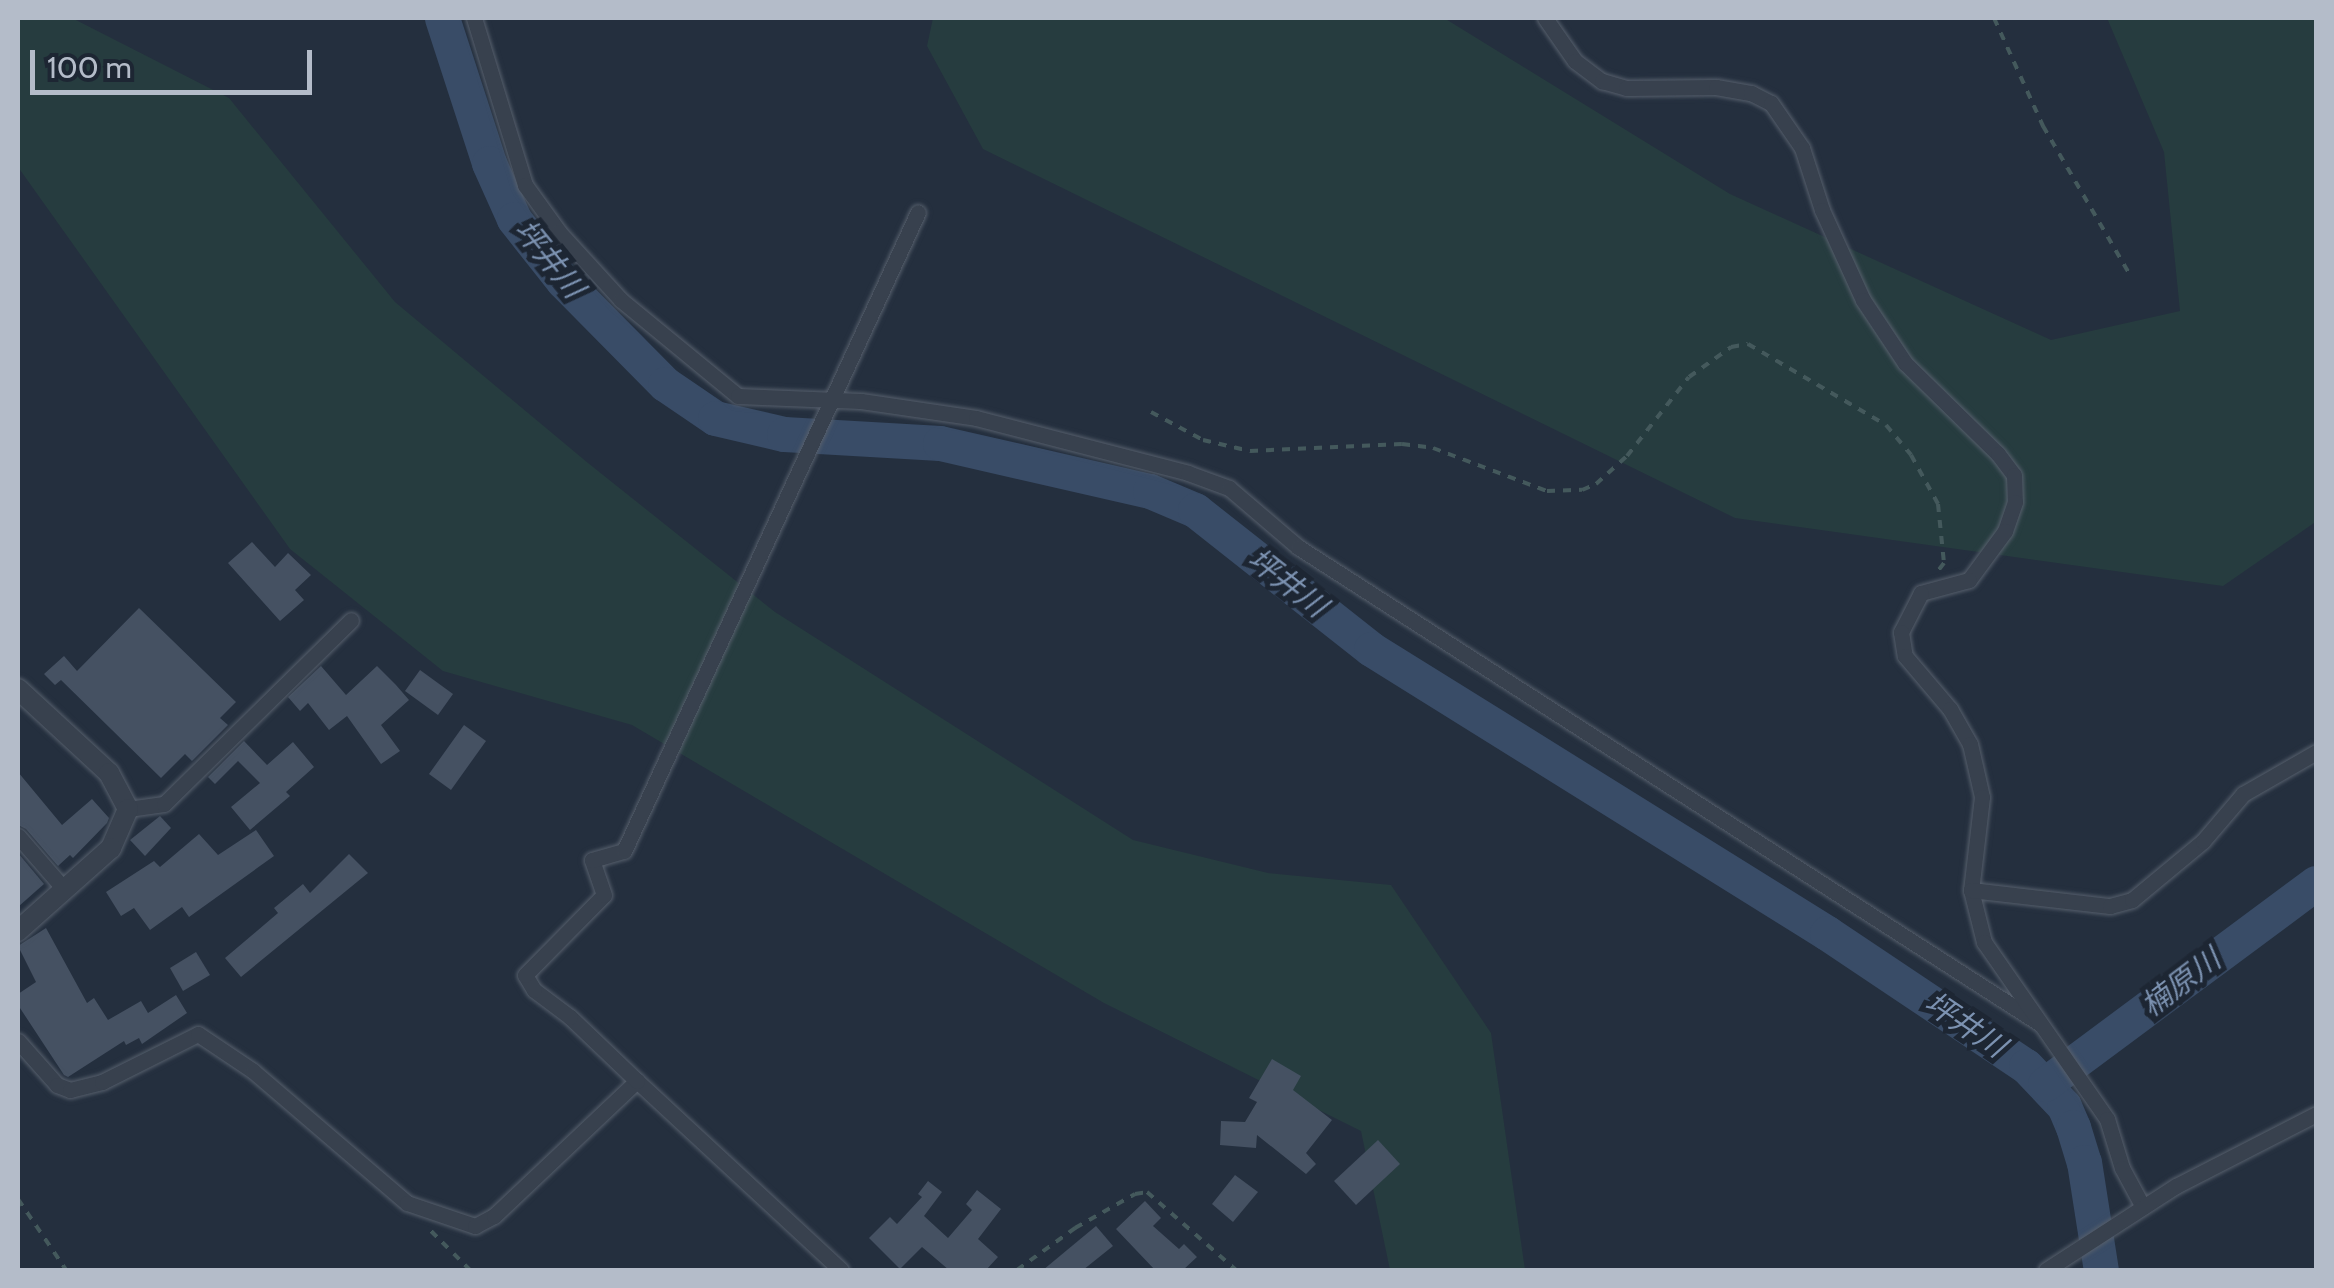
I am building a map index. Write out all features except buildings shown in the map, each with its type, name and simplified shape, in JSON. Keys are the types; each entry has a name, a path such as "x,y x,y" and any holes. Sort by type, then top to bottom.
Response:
{"street":[{"path":"474,18 526,185 559,232 596,273 704,373 738,396 831,401 976,418 1188,472 1230,488 1298,547 2038,1023"},
{"path":"1545,18 1575,61 1602,81 1626,88 1716,87 1751,94 1771,103 1802,148 1822,210 1863,300 1905,363 1998,454 2014,476 2016,502 2005,531 1968,580 1921,593 1901,632 1904,656 1950,709 1970,744 1982,798 1971,890 1984,942 2107,1120 2122,1168 2143,1208"},
{"path":"841,1270 570,1017 534,990 525,975 604,894 592,860 624,851 918,212"},
{"path":"128,809 164,804 352,620"},
{"path":"18,689 108,772 128,809"},
{"path":"1971,890 2012,898 2122,904 2148,892 2203,842 2243,794 2316,752"},
{"path":"18,931 111,848 128,809"},
{"path":"18,836 64,889"},
{"path":"18,1041 56,1085 70,1090 102,1082 198,1034 253,1071 407,1203 475,1226 494,1216 637,1081"},
{"path":"2050,1270 2226,1158 2316,1114"}],"path":[{"path":"1994,18 2043,126 2130,273"},
{"path":"1151,412 1203,440 1250,451 1402,444 1433,448 1548,491 1582,490 1596,484 1627,456 1689,377 1731,348 1748,344 1886,425 1927,477 1941,518 1944,563 1921,593"},
{"path":"1017,1270 1075,1228 1135,1194 1147,1192 1236,1270"},
{"path":"18,1200 66,1270"},
{"path":"407,1203 470,1270"}],"green space":[{"path":"18,18 72,18 229,98 395,302 588,463 775,612 1133,840 1268,873 1391,885 1491,1033 1525,1270 1390,1270 1361,1131 1104,1003 632,725 443,671 290,549 18,167"},
{"path":"933,18 1444,18 1730,194 2051,340 2180,311 2164,152 2107,18 2316,18 2314,523 2223,586 1735,518 983,149 927,46"}],"waterway":[{"name":"坪井川","path":"442,18 489,163 514,219 563,281 665,384 715,418 784,434 940,443 1150,491 1195,510 1371,649 1827,933 2026,1066 2064,1106 2073,1127 2084,1162 2101,1270"},
{"name":"楠原川","path":"2045,1084 2316,883"}]}
